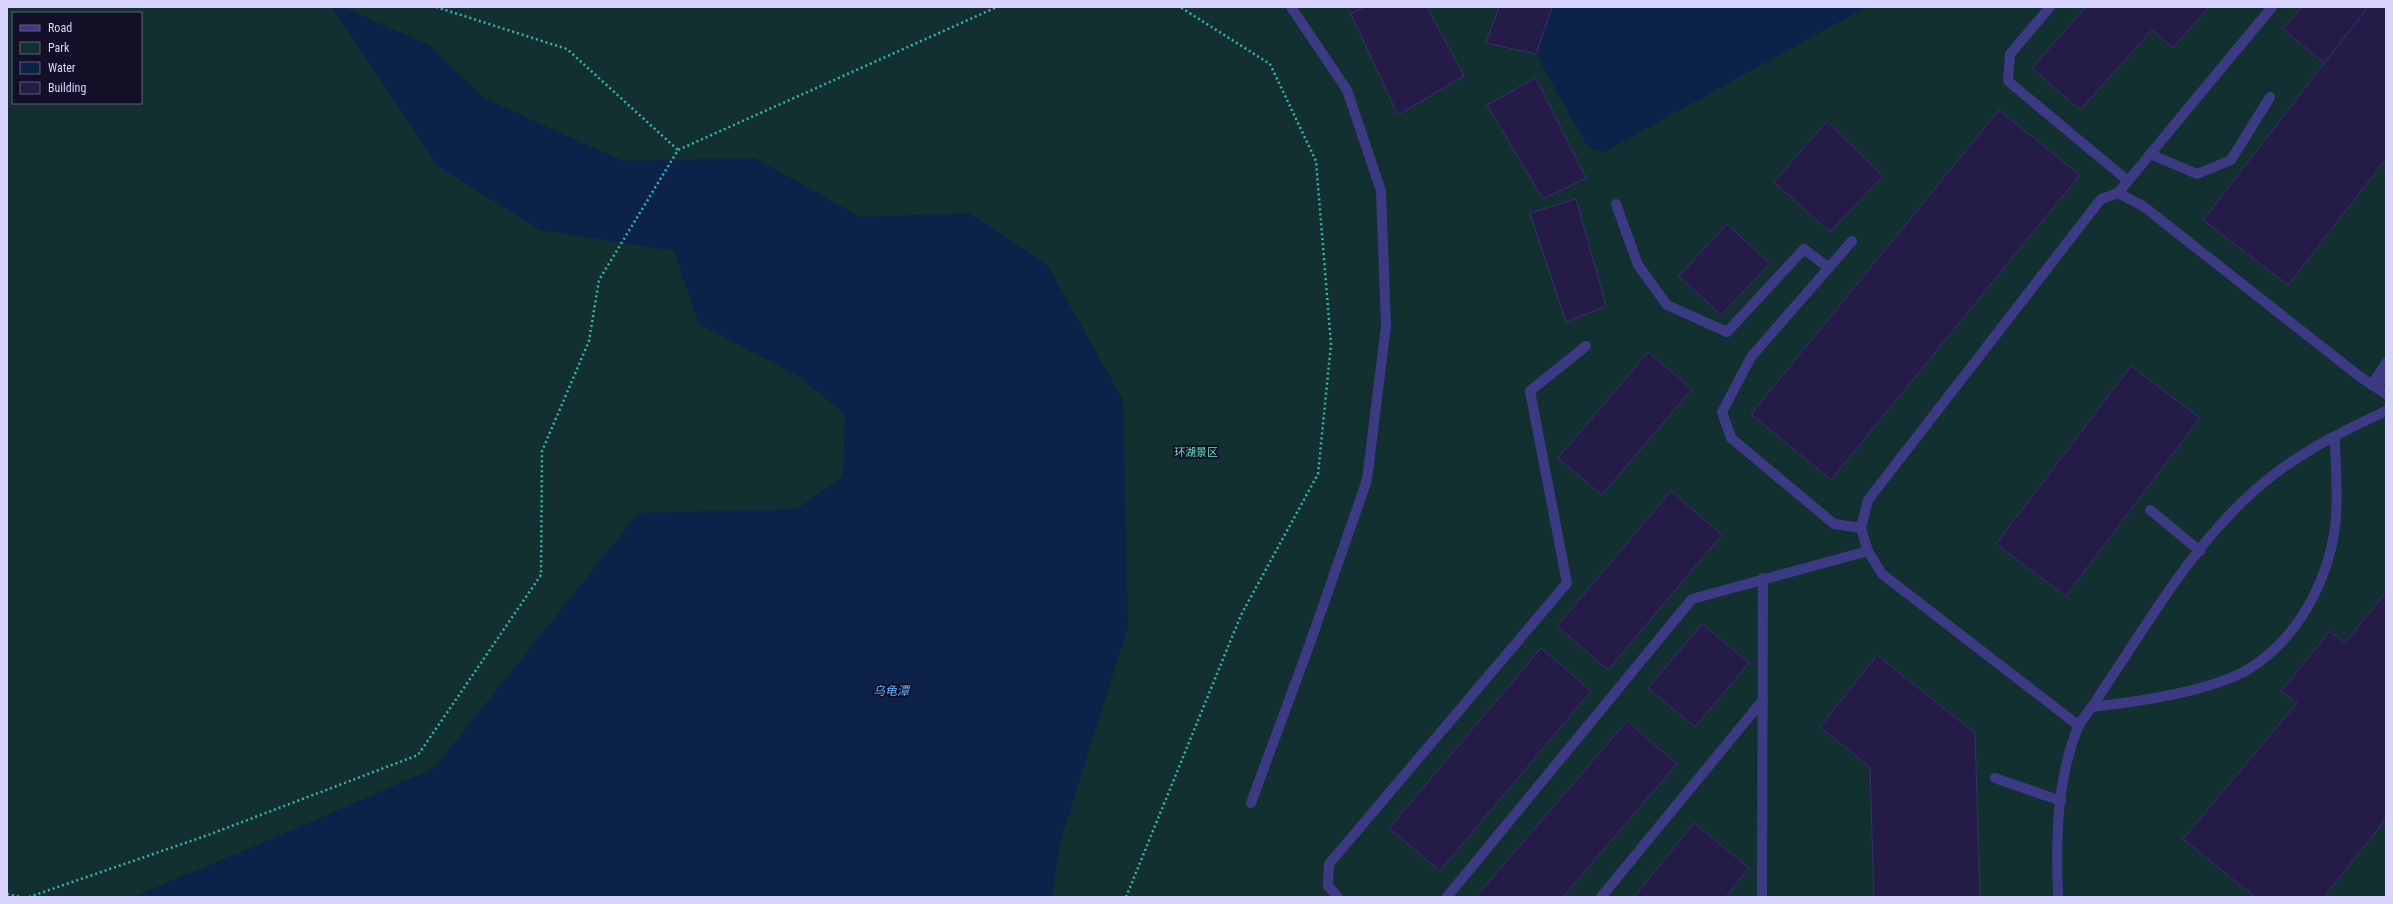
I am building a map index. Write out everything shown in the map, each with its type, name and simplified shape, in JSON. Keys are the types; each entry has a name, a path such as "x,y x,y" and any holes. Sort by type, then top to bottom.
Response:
{"street":[{"path":"1251,803 1309,646 1366,480 1386,326 1381,191 1347,90 1291,7"},
{"path":"2050,7 2010,54 2008,81 2128,181"},
{"path":"2079,726 1882,574 1868,551 1861,528 1868,500 2101,199 2118,193 2272,7"},
{"path":"2150,154 2197,174 2231,160 2270,96"},
{"path":"2118,193 2143,206 2372,385 2386,394"},
{"path":"1616,204 1638,265 1667,305 1727,332 1804,249 1829,268"},
{"path":"1852,241 1751,357 1722,412 1731,438 1834,524 1861,528"},
{"path":"1338,897 1328,886 1329,864 1567,583 1530,391 1586,346"},
{"path":"2372,385 2386,363"},
{"path":"2372,385 2386,379"},
{"path":"2058,897 2056,844 2061,801 2068,758 2079,726 2166,594 2221,525 2255,490 2287,464 2386,411"},
{"path":"2092,707 2140,702 2221,681 2252,667 2278,646 2299,620 2319,588 2328,561 2335,526 2335,437"},
{"path":"2150,510 2200,551"},
{"path":"1447,897 1692,599 1763,578 1868,551"},
{"path":"1762,897 1763,578"},
{"path":"1601,897 1763,700"},
{"path":"1996,778 2061,801"}],"path":[{"path":"436,7 567,48 678,150"},
{"path":"29,897 208,835 418,755 541,575 542,451 589,341 599,280 678,150 996,7"},
{"path":"1126,897 1241,615 1318,474 1331,344 1316,161 1270,64 1180,7"},
{"path":"7,894 20,897"}],"green space":[{"name":"环湖景区","path":"7,7 2386,7 2386,897 7,897"}],"water":[{"name":"乌龟潭","path":"331,7 343,7 429,45 484,98 623,161 755,158 861,217 970,213 1047,264 1123,400 1128,627 1060,842 1052,897 132,897 272,839 434,768 638,513 797,509 843,477 845,414 798,376 699,324 674,251 540,230 437,166"},
{"path":"1552,7 1866,7 1604,152 1588,147 1536,54"}],"building":[{"path":"1347,7 1364,7 1351,14"},
{"path":"1364,7 1427,7 1464,76 1398,115 1351,14"},
{"path":"1499,7 1552,7 1536,54 1486,43"},
{"path":"2086,7 2209,7 2173,48 2152,30 2080,110 2032,68"},
{"path":"2302,7 2370,7 2324,63 2283,29"},
{"path":"2368,7 2386,7 2386,159 2288,285 2203,220"},
{"path":"1536,78 1586,178 1543,199 1487,105"},
{"path":"1999,110 2080,175 1831,480 1751,414"},
{"path":"1827,121 1883,176 1830,232 1774,182"},
{"path":"1576,199 1606,306 1566,322 1530,213"},
{"path":"1727,224 1770,264 1721,315 1679,276"},
{"path":"1648,352 1692,389 1602,495 1558,458"},
{"path":"2131,366 2200,418 2066,596 1996,544"},
{"path":"1671,491 1722,535 1608,670 1557,626"},
{"path":"2386,592 2386,819 2324,897 2255,897 2183,839 2297,703 2281,691 2330,631 2345,643"},
{"path":"1702,624 1749,663 1695,727 1648,688"},
{"path":"1541,648 1591,691 1440,871 1389,828"},
{"path":"1877,655 1975,733 1980,897 1874,897 1870,767 1820,727"},
{"path":"1627,721 1677,764 1563,897 1476,897"},
{"path":"1694,823 1749,868 1726,897 1634,897"}]}
